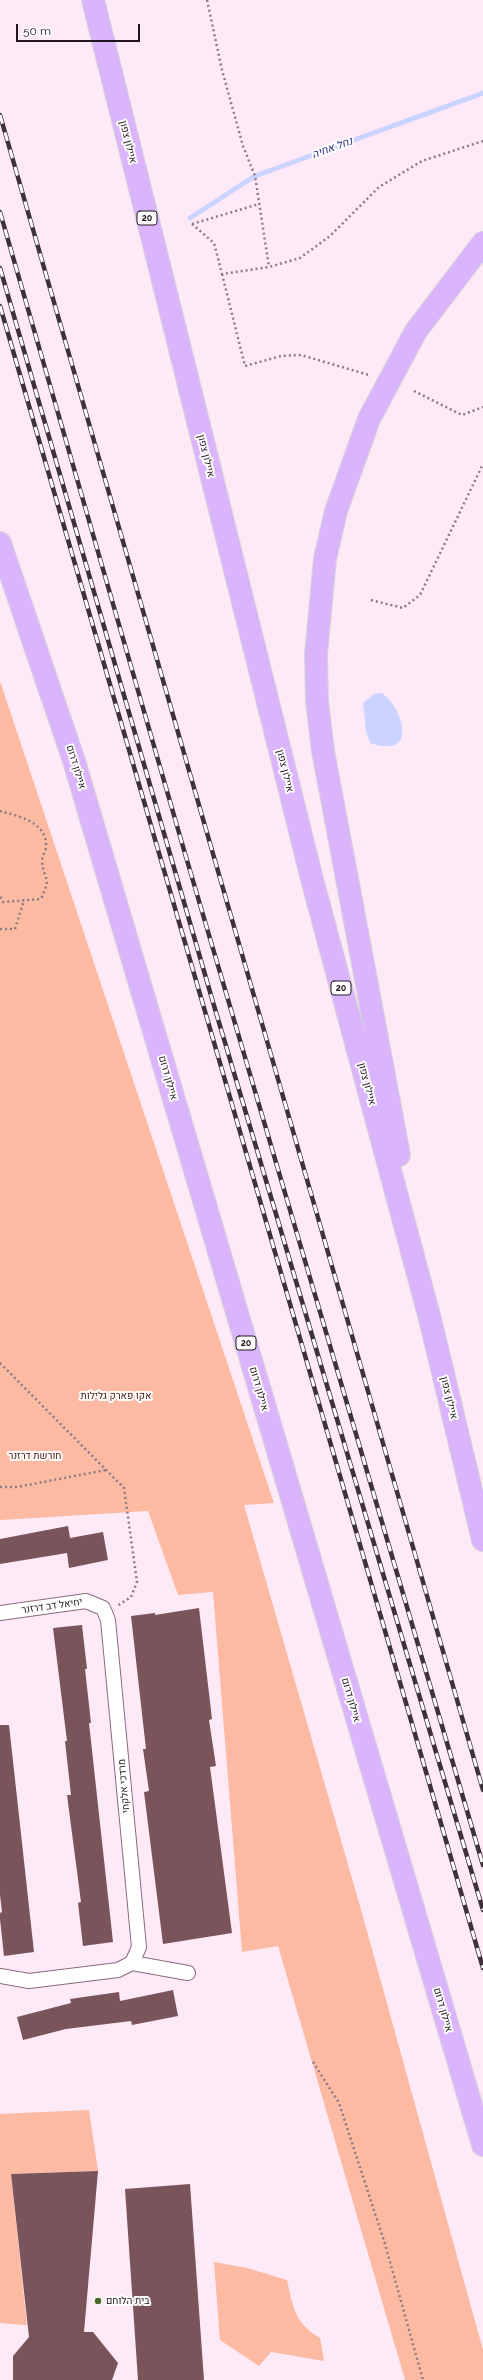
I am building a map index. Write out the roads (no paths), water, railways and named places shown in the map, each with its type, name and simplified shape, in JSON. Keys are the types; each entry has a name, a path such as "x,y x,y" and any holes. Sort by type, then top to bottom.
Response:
{"highway":[{"name":"איילון צפון","path":"93,0 313,883 430,1319 483,1540"},
{"path":"105,0 201,437"},
{"path":"430,1319 323,751 317,701 316,654 325,559 336,511 369,419 416,331 483,243"},
{"name":"איילון דרום","path":"0,543 74,761 483,2145"}],"street":[{"name":"יחיאל דב דרזנר","path":"5,1612 86,1600 103,1608"},
{"name":"מרדכי אלקחי","path":"103,1608 108,1620 138,1947 132,1963"},
{"path":"0,1976 30,1981 118,1970 132,1963 188,1973"}],"water":[{"path":"381,693 388,698 399,717 402,728 402,737 397,744 386,746 370,743 366,731 363,703 374,694"}],"waterway":[{"name":"נחל אחיה","path":"190,218 255,176 483,93"}],"railway":[{"path":"0,115 483,1790"},
{"path":"0,212 186,857 483,1865"},
{"path":"0,268 215,1009 483,1910"},
{"path":"0,306 483,1968"}],"place":[{"name":"בית הלוחם","path":"98,2301"}],"park label":[{"name":"אקו פארק גלילות","path":"116,1396"},
{"name":"חורשת דרזנר","path":"35,1456"}]}
